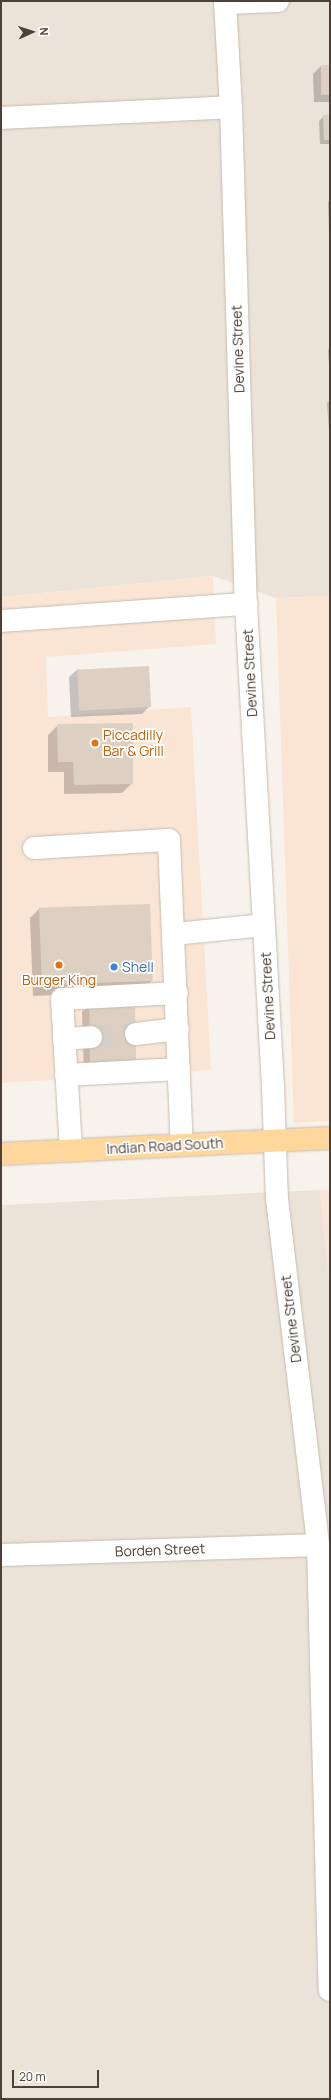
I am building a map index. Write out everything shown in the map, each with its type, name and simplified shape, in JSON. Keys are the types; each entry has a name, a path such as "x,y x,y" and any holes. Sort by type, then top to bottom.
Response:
{"main road":[{"name":"Indian Road South","path":"1,1154 330,1138"}],"street":[{"path":"225,2 278,1"},
{"name":"Devine Street","path":"225,2 231,107 246,604 264,925 277,1199 318,1545 330,1990"},
{"path":"1,118 231,107"},
{"path":"1,621 246,604"},
{"path":"34,848 169,840 177,993 182,1145"},
{"path":"174,934 264,925"},
{"path":"70,1150 62,1000 177,993"},
{"path":"136,1034 178,1029"},
{"path":"64,1039 91,1037"},
{"path":"66,1076 179,1069"},
{"name":"Borden Street","path":"1,1555 318,1545"}],"shaded area":[{"path":"1,1 330,1 330,596 276,598 213,576 1,597"},
{"path":"213,576 216,644 46,657 48,717 191,707 211,1070 1,1083 1,597"},
{"path":"330,596 330,1121 294,1123 276,598"},
{"path":"320,1190 330,1289 330,2099 1,2099 1,1205"},
{"path":"320,1190 330,1190 330,1289"}],"building":[{"path":"321,65 330,65 330,95 321,95"},
{"path":"323,115 330,115 330,140 324,140"},
{"path":"149,666 151,707 79,711 77,670"},
{"name":"Piccadilly Bar & Grill","path":"133,723 133,784 74,785 73,762 58,762 57,724"},
{"path":"150,904 153,981 42,985 39,908"},
{"path":"135,1002 136,1065 90,1066 89,1003"}],"tunnel":[{"path":"91,1037 136,1034"}],"place":[{"name":"Piccadilly Bar & Grill","path":"95,743"},
{"name":"Burger King","path":"59,965"},
{"name":"Shell","path":"114,967"}]}
